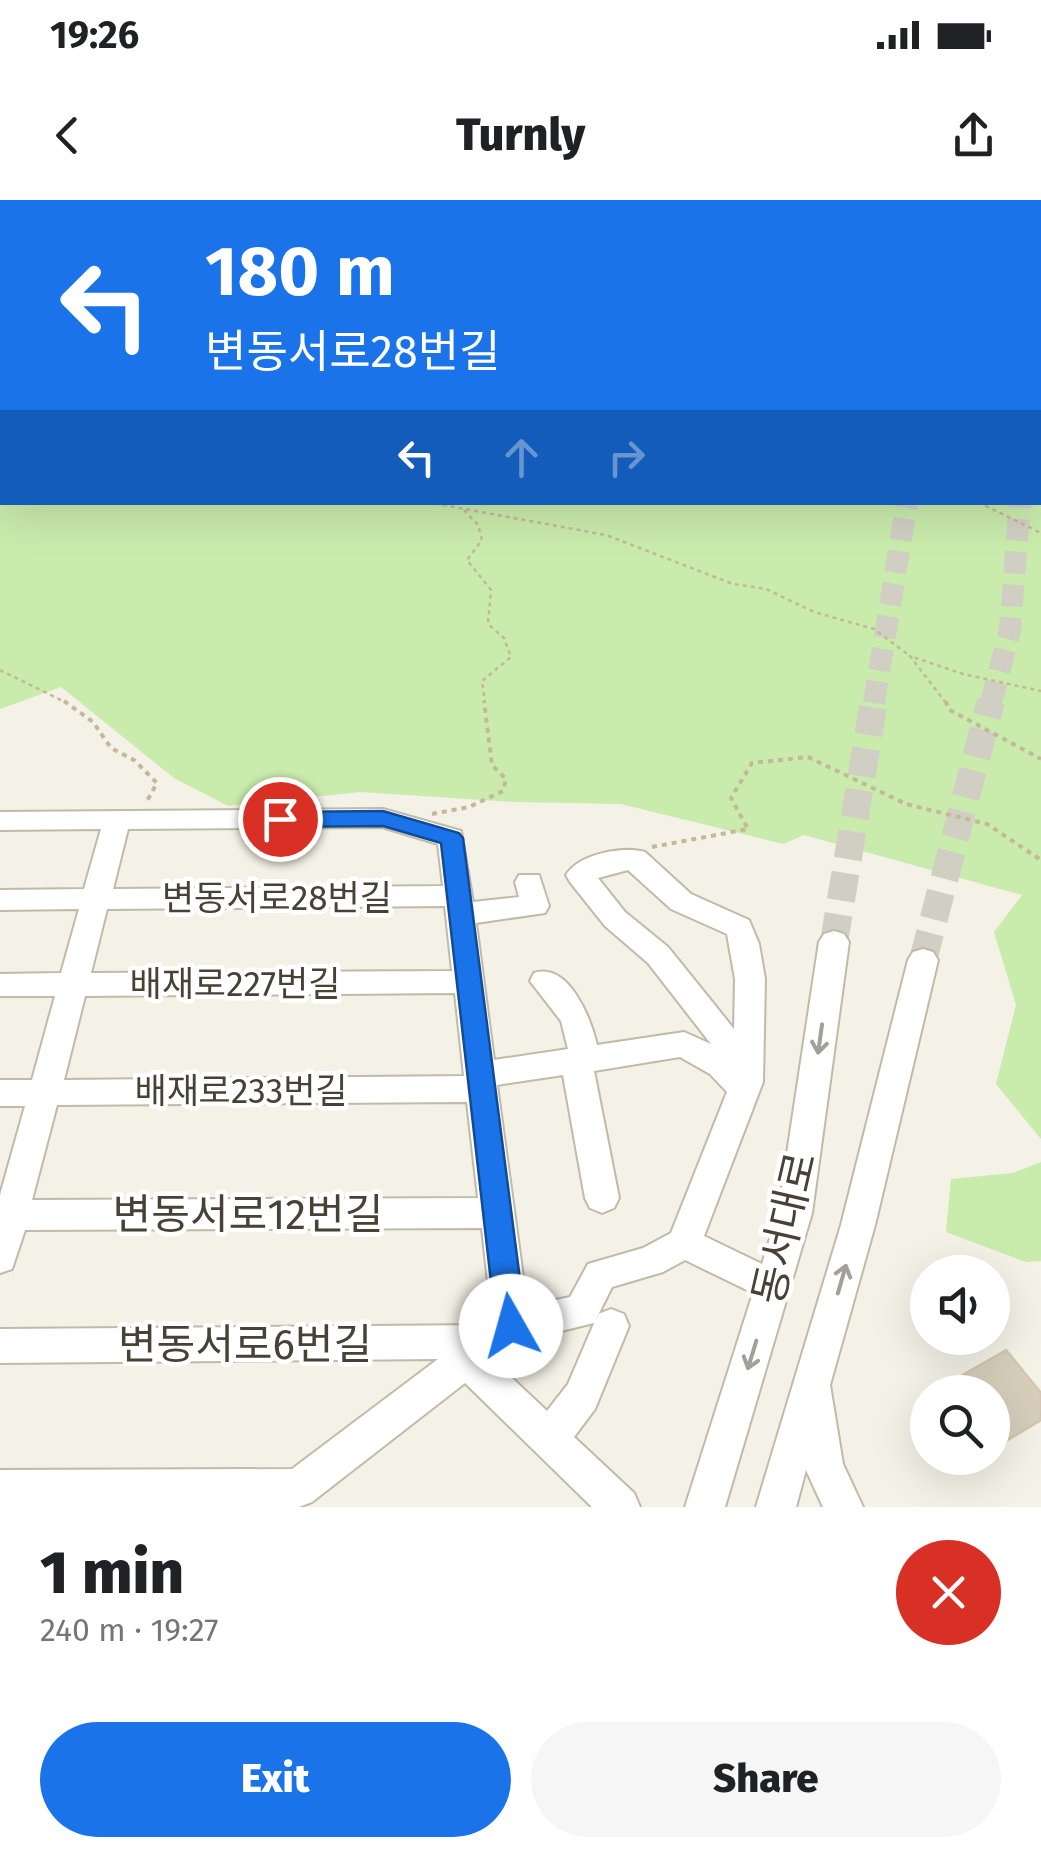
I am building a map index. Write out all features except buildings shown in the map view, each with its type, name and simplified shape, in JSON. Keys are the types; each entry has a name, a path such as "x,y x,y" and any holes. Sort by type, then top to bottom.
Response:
{"street":[{"path":"0,821 383,818 452,838 497,1212 489,1342 549,1439 620,1507"},
{"path":"0,1258 6,1215 96,899 129,820"},
{"path":"489,1342 581,1311 600,1275 651,1261 684,1242 746,1078 751,1000 746,946 739,927 694,911 658,888 636,859 598,865 580,876 615,918 658,954 746,1078"},
{"name":"변동서로28번길","path":"0,900 535,906 530,882"},
{"name":"동서대로","path":"705,1507 795,1214 834,942"},
{"name":"동서대로","path":"776,1507 858,1224 923,960"},
{"path":"545,981 576,1017 602,1198"},
{"name":"배재로227번길","path":"0,985 469,982"},
{"name":"배재로233번길","path":"0,1092 481,1082 684,1044 746,1078"},
{"name":"변동서로12번길","path":"6,1215 497,1212"},
{"path":"684,1242 774,1286"},
{"path":"549,1439 582,1396 612,1326"},
{"name":"변동서로6번길","path":"0,1346 489,1342"},
{"name":"변동서로6번길","path":"0,1490 298,1488 489,1342"},
{"path":"813,1378 824,1466 843,1507"}],"path":[{"path":"444,505 606,535 733,584 766,589 814,612 874,629 910,656 963,674 1041,692"},
{"path":"984,505 1041,534"},
{"path":"411,826 440,810 469,807 504,791 506,780 492,765 482,682 511,656 504,638 488,624 491,590 467,560 482,540 478,525 461,508"},
{"path":"910,656 911,665 930,679 947,699 948,708 978,723 1006,746 1041,759"},
{"path":"0,670 41,685 105,731 112,748 134,760 156,783 129,820"},
{"path":"642,848 748,829 731,798 752,764 808,757 906,804 987,824 1041,860"}],"green space":[{"path":"0,505 1041,505 1041,1139 996,1084 1016,1005 994,932 1022,895 804,835 783,844 621,804 360,792 228,806 174,778 61,687 0,709"},
{"path":"1041,1162 1041,1261 1026,1262 946,1232 951,1179 1013,1173"}],"tunnel":[{"path":"874,703 907,505"},
{"path":"991,703 1010,630 1020,505"},
{"path":"834,942 874,701"},
{"path":"923,960 991,701"}],"route":[{"path":"280,819 383,818 452,838 511,1326"}]}
